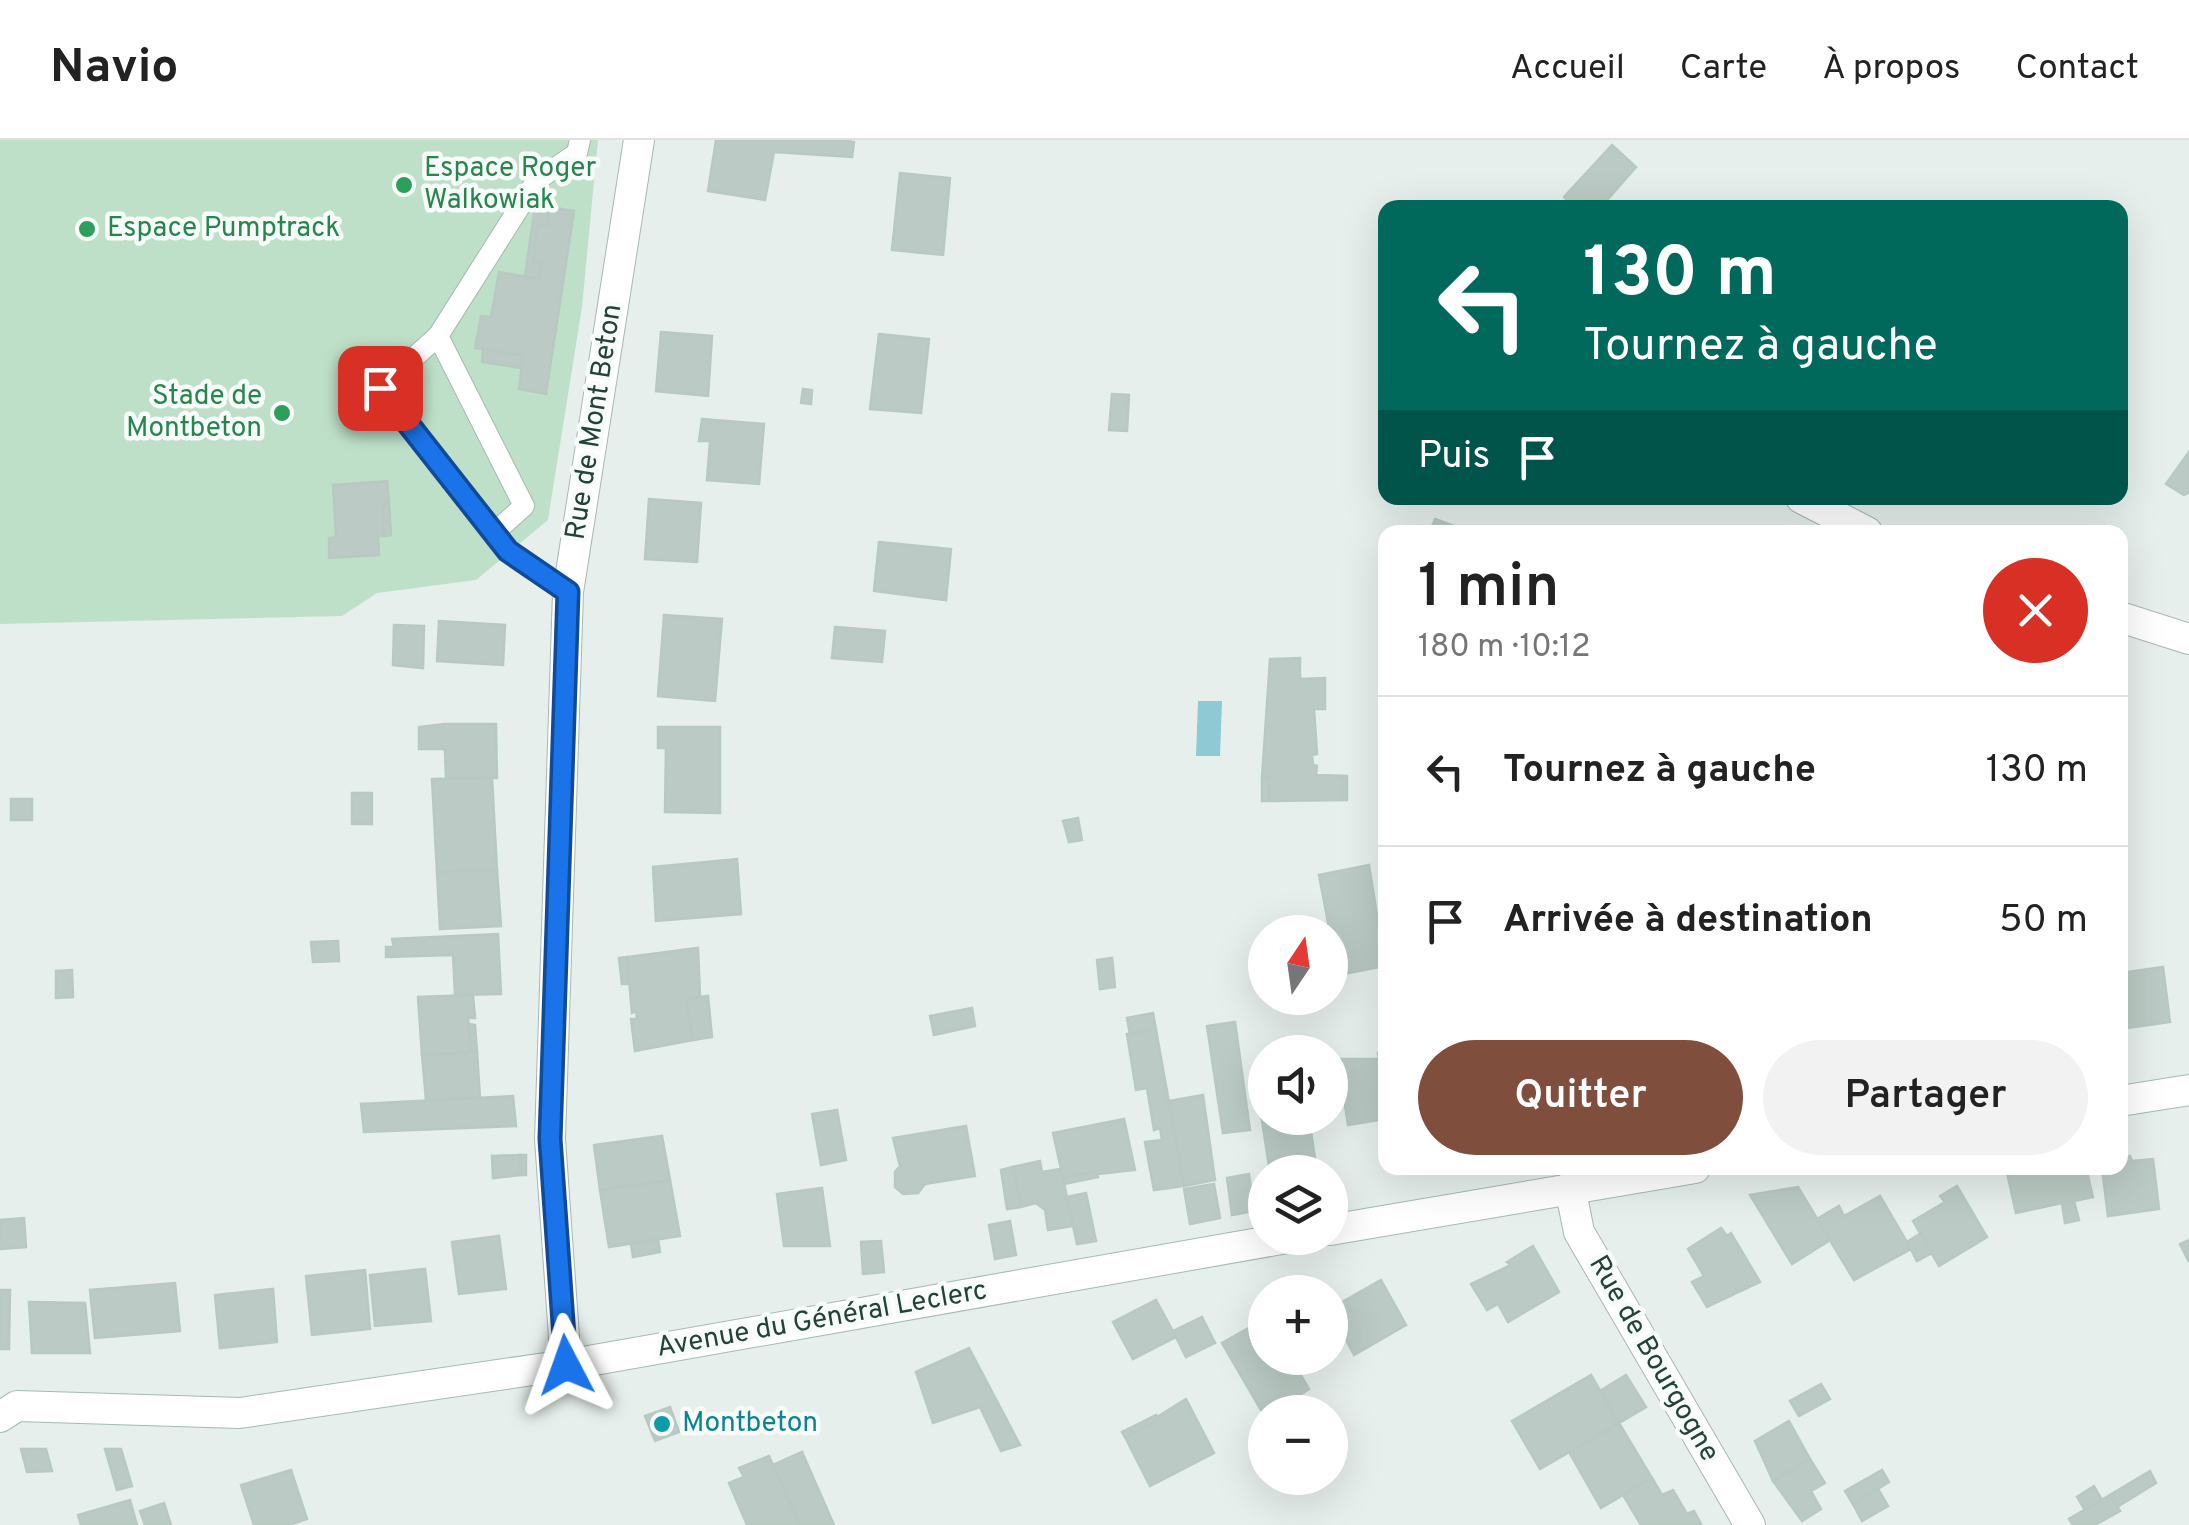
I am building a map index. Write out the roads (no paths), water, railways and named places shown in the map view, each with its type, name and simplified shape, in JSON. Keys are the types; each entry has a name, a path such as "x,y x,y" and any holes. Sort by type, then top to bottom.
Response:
{"street":[{"name":"Rue de Mont Beton","path":"566,1365 550,1139 568,592 639,140"},
{"path":"1815,505 1853,525"},
{"path":"2128,619 2189,639"},
{"path":"2128,1100 2189,1090"},
{"path":"1348,1227 1649,1175"},
{"name":"Rue de Bourgogne","path":"1570,1187 1579,1232 1750,1525"},
{"name":"Avenue du Général Leclerc","path":"0,1416 16,1406 240,1413 566,1365 1248,1245"}],"lane":[{"path":"568,592 508,551 380,388 438,336 536,182 578,153 580,140"},
{"path":"438,336 524,506 494,533"}],"water":[{"path":"1198,701 1222,701 1220,756 1196,756"}],"place":[{"name":"Espace Roger Walkowiak","path":"404,185"},
{"name":"Espace Pumptrack","path":"87,229"},
{"name":"Stade de Montbeton","path":"282,413"},
{"name":"Montbeton","path":"662,1424"}]}
